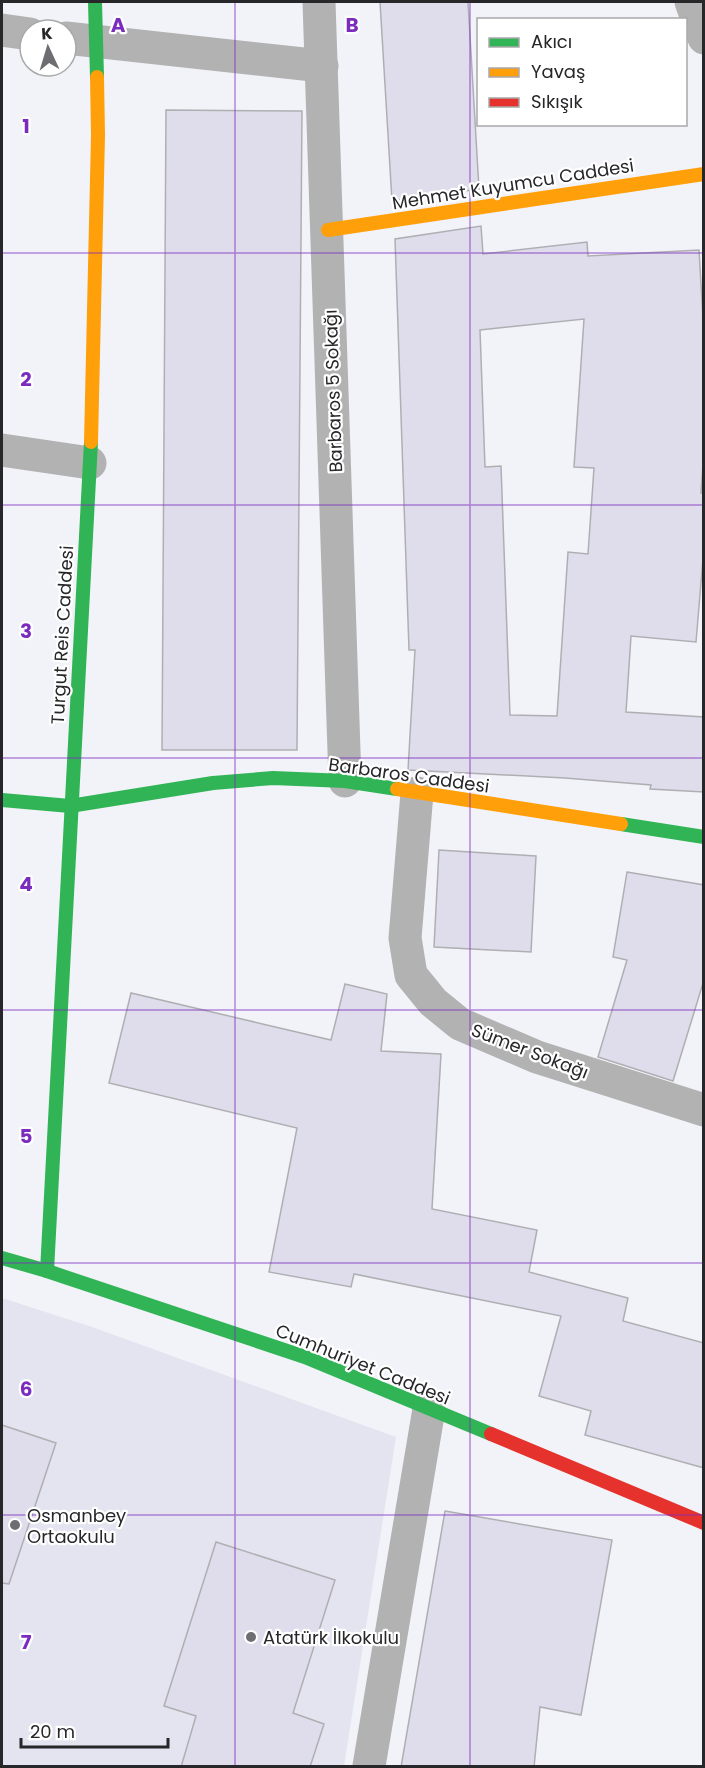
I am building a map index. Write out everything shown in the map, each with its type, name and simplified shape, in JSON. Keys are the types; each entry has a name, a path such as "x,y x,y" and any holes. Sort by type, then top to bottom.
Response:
{"street":[{"name":"Turgut Reis Caddesi","path":"47,1271 90,463 98,147 81,40 95,2"},
{"name":"Barbaros 5 Sokağı","path":"319,2 345,781"},
{"path":"691,2 704,38"},
{"path":"2,30 18,32"},
{"path":"81,40 322,66"},
{"name":"Mehmet Kuyumcu Caddesi","path":"328,231 704,174"},
{"path":"2,450 90,463"},
{"name":"Barbaros Caddesi","path":"2,800 70,806 213,783 273,778 345,781 704,837"},
{"name":"Sümer Sokağı","path":"417,793 405,938 411,975 433,1002 460,1024 537,1057 704,1110"},
{"name":"Cumhuriyet Caddesi","path":"2,1258 304,1357 704,1523"},
{"path":"369,1767 429,1409"}],"shaded area":[{"path":"2,1298 92,1327 396,1437 344,1766 2,1766"}],"building":[{"path":"380,2 468,2 479,189 392,201"},
{"path":"166,110 302,111 297,750 162,750"},
{"path":"481,226 483,254 587,242 588,256 699,250 704,335 704,450 701,493 704,493 704,547 696,642 631,636 626,712 704,717 704,792 650,789 651,785 565,778 408,770 415,650 409,650 395,239","holes":["584,319 574,467 594,468 588,554 568,552 557,716 510,715 501,466 485,467 480,330"]},
{"path":"439,850 536,856 531,952 434,947"},
{"path":"627,872 704,885 704,980 673,1081 598,1057 627,960 613,957"},
{"path":"345,984 387,994 381,1051 441,1054 432,1209 537,1230 529,1272 628,1298 623,1321 704,1343 704,1468 585,1435 591,1411 539,1396 561,1316 354,1274 351,1287 269,1272 297,1128 109,1083 131,993 331,1040"},
{"name":"Osmanbey Ortaokulu","path":"2,1425 56,1443 9,1584 2,1583"},
{"path":"445,1511 612,1540 581,1715 540,1707 534,1767 401,1767"},
{"name":"Atatürk İlkokulu","path":"216,1542 335,1580 293,1713 324,1724 310,1767 181,1767 196,1716 164,1706"}],"traffic: fast":[{"path":"95,2 97,77"},
{"path":"47,1271 91,442"},
{"path":"2,800 70,806 213,783 273,778 345,781 397,789"},
{"path":"621,824 704,837"},
{"path":"2,1258 305,1357 491,1434"}],"traffic: slow":[{"path":"91,442 98,135 97,77"},
{"path":"328,230 704,174"},
{"path":"397,789 621,824"}],"traffic: jam":[{"path":"491,1434 704,1523"}],"place":[{"name":"Osmanbey Ortaokulu","path":"15,1525"},
{"name":"Atatürk İlkokulu","path":"251,1637"}]}
